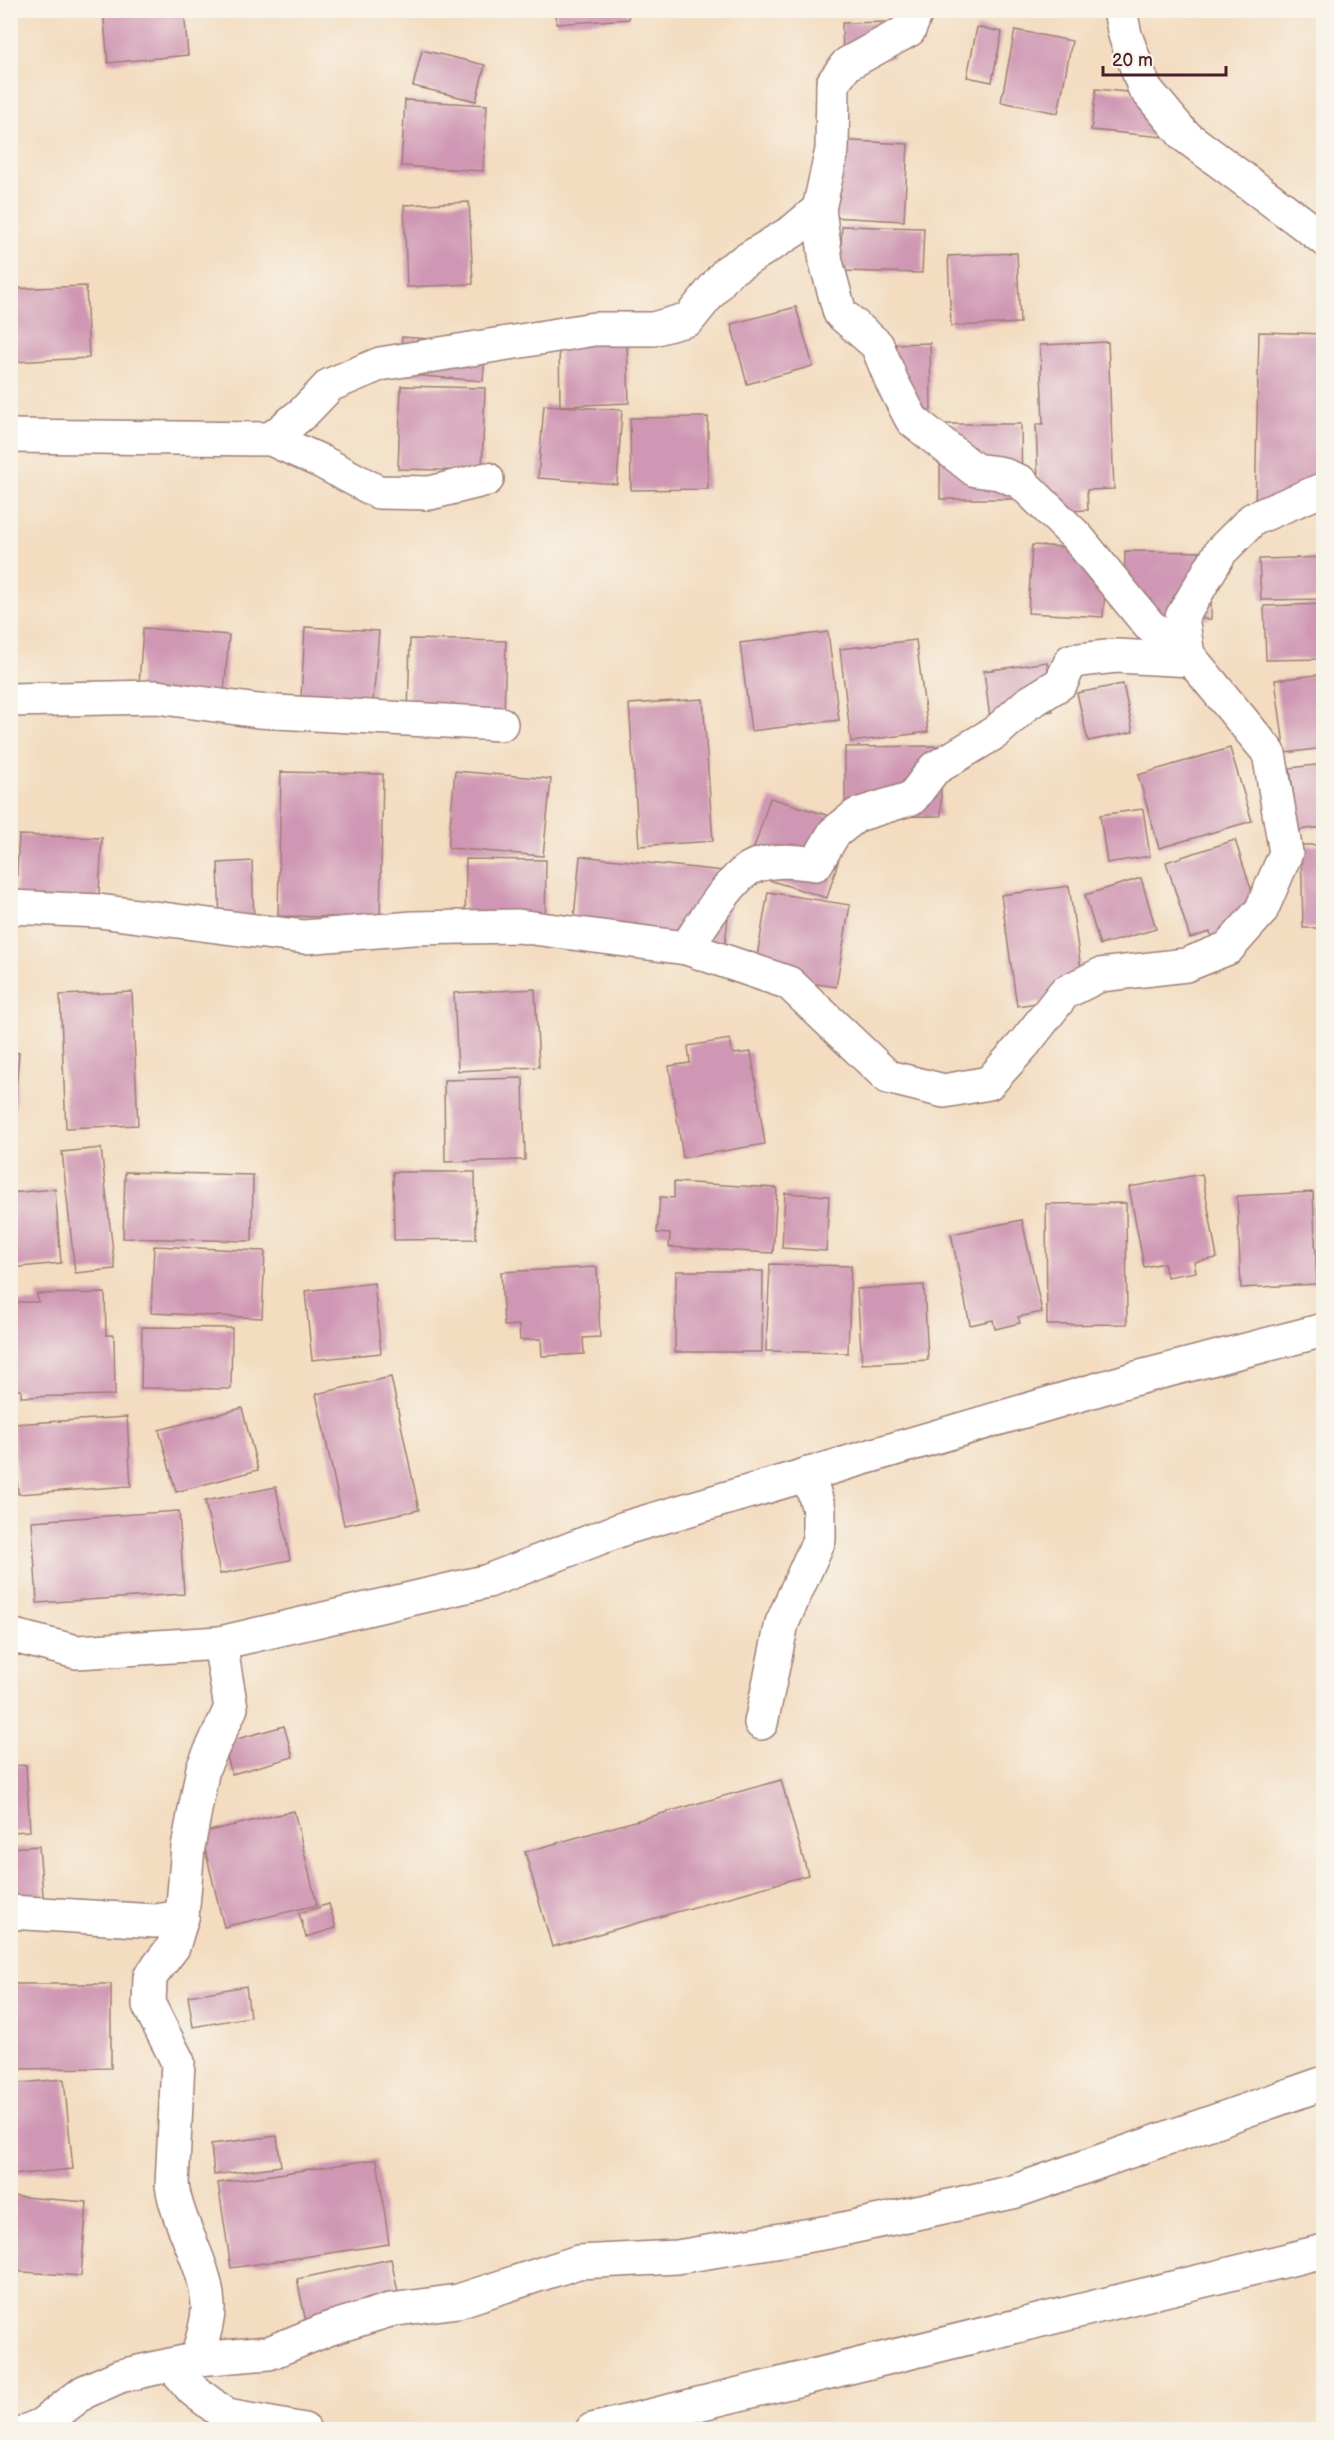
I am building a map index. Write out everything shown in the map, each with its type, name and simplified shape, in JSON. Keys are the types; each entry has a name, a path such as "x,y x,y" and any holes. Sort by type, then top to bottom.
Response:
{"street":[{"path":"10,907 99,911 304,937 413,927 518,926 686,948 789,983 888,1077 944,1091 989,1083 1024,1044 1064,993 1101,975 1186,965 1228,948 1261,911 1286,853 1269,753 1190,658 1149,625 1077,537 1021,482 999,473 975,470 912,420 892,382 877,345 840,313 826,262 819,209 832,150 833,83 847,64 909,30 917,10"},
{"path":"1120,10 1125,35 1144,87 1184,135 1323,239"},
{"path":"271,439 304,412 330,386 381,364 594,329 652,329 689,320 728,271 793,231 819,209"},
{"path":"10,436 271,439 320,461 378,492 430,493 487,479"},
{"path":"1190,658 1182,617 1221,551 1252,519 1323,489"},
{"path":"686,948 728,888 753,866 790,861 816,864 834,833 857,814 912,798 934,769 996,732 1027,704 1061,683 1071,661 1116,656 1190,658"},
{"path":"10,700 157,697 258,711 501,724"},
{"path":"10,1635 77,1652 220,1643 488,1581 625,1528 1133,1379 1323,1330"},
{"path":"761,1723 782,1623 819,1540 819,1509 808,1474"},
{"path":"220,1643 231,1707 204,1768 188,1847 182,1917 173,1947 150,1977 149,2005 178,2062 172,2186 175,2204 202,2271 208,2306 185,2362 193,2390 227,2416 304,2430"},
{"path":"10,1912 155,1921 182,1917"},
{"path":"29,2430 41,2425 84,2392 120,2376 185,2362 269,2353 328,2329 390,2310 458,2301 578,2262 677,2257 829,2232 1013,2192 1323,2083"},
{"path":"592,2430 1323,2251"}],"building":[{"path":"103,10 184,10 188,55 108,63"},
{"path":"556,10 628,10 629,19 556,24"},
{"path":"892,22 893,58 843,59 842,23"},
{"path":"977,27 1002,32 992,82 967,77"},
{"path":"1015,30 1072,41 1058,113 1001,102"},
{"path":"422,50 485,65 476,101 413,86"},
{"path":"1096,89 1167,96 1163,137 1091,130"},
{"path":"405,100 487,105 483,171 401,166"},
{"path":"835,140 908,144 904,221 831,217"},
{"path":"469,202 473,284 407,287 404,205"},
{"path":"842,226 924,228 922,273 840,271"},
{"path":"1017,253 1020,323 951,326 948,256"},
{"path":"86,286 89,358 13,362 10,289"},
{"path":"796,307 813,366 747,384 731,324"},
{"path":"1259,332 1324,334 1324,509 1255,508"},
{"path":"402,337 486,343 483,381 398,374"},
{"path":"627,341 629,403 560,406 559,343"},
{"path":"1108,342 1114,489 1087,490 1088,510 1039,512 1036,424 1043,424 1040,345"},
{"path":"930,343 931,410 895,411 894,344"},
{"path":"401,386 485,388 482,471 398,469"},
{"path":"544,405 622,410 617,484 538,478"},
{"path":"708,417 708,489 631,490 630,418"},
{"path":"940,424 1021,424 1022,499 940,499"},
{"path":"1032,545 1108,550 1103,617 1028,613"},
{"path":"1125,551 1212,552 1211,619 1124,619"},
{"path":"1324,557 1324,599 1261,600 1259,559"},
{"path":"1324,604 1324,659 1266,660 1264,606"},
{"path":"305,627 379,631 373,702 301,698"},
{"path":"143,628 229,635 223,704 138,698"},
{"path":"828,632 839,720 751,731 740,643"},
{"path":"410,639 506,641 504,718 408,715"},
{"path":"916,640 928,732 851,742 840,649"},
{"path":"1047,662 1053,711 990,719 984,671"},
{"path":"1324,674 1324,748 1285,753 1275,680"},
{"path":"1123,684 1133,732 1088,741 1077,693"},
{"path":"703,699 713,841 639,846 629,704"},
{"path":"941,746 941,816 845,817 845,747"},
{"path":"1230,748 1252,821 1159,848 1138,775"},
{"path":"1324,764 1324,827 1298,830 1290,768"},
{"path":"455,771 551,779 543,856 448,848"},
{"path":"281,772 383,774 380,918 278,916"},
{"path":"770,798 850,822 827,898 746,873"},
{"path":"1143,809 1150,856 1107,863 1100,815"},
{"path":"19,835 102,838 98,911 15,907"},
{"path":"1235,840 1262,923 1215,948 1210,932 1190,938 1166,862"},
{"path":"1301,845 1324,845 1324,928 1303,928"},
{"path":"580,856 733,872 725,944 573,928"},
{"path":"466,859 546,860 545,935 465,935"},
{"path":"252,861 254,924 220,925 218,863"},
{"path":"1141,878 1156,929 1100,945 1085,895"},
{"path":"1069,886 1085,996 1017,1006 1001,895"},
{"path":"768,892 850,905 836,987 754,974"},
{"path":"535,989 539,1067 458,1071 454,993"},
{"path":"132,992 138,1125 66,1128 60,995"},
{"path":"730,1039 733,1054 751,1052 765,1144 683,1158 669,1066 690,1063 688,1046"},
{"path":"10,1052 19,1053 13,1128 10,1128"},
{"path":"523,1078 525,1160 445,1162 444,1080"},
{"path":"101,1148 115,1269 75,1273 62,1152"},
{"path":"125,1172 253,1175 252,1241 123,1238"},
{"path":"393,1172 475,1172 476,1239 394,1240"},
{"path":"1202,1174 1217,1258 1194,1262 1196,1272 1167,1277 1164,1263 1144,1267 1129,1187"},
{"path":"674,1182 777,1188 773,1253 669,1247 670,1234 657,1233 660,1197 674,1198"},
{"path":"55,1189 61,1263 10,1268 10,1193"},
{"path":"1313,1192 1317,1284 1241,1288 1237,1196"},
{"path":"785,1193 829,1196 826,1251 782,1248"},
{"path":"1126,1203 1127,1324 1047,1325 1046,1204"},
{"path":"1022,1220 1042,1312 1018,1317 1020,1323 995,1329 993,1320 970,1325 951,1234"},
{"path":"154,1246 265,1251 262,1318 151,1313"},
{"path":"770,1264 851,1266 848,1353 766,1351"},
{"path":"597,1267 600,1337 583,1338 584,1354 542,1356 541,1339 520,1340 519,1325 504,1326 501,1272"},
{"path":"676,1271 763,1271 762,1352 675,1352"},
{"path":"374,1283 381,1353 312,1360 305,1291"},
{"path":"924,1285 928,1360 862,1364 857,1289"},
{"path":"105,1293 106,1335 114,1335 115,1395 21,1397 21,1390 10,1390 10,1302 38,1302 37,1294"},
{"path":"142,1327 232,1328 231,1389 141,1388"},
{"path":"391,1377 419,1510 344,1525 316,1394"},
{"path":"242,1408 258,1470 176,1492 159,1430"},
{"path":"127,1417 131,1486 18,1494 13,1424"},
{"path":"276,1487 290,1560 220,1574 205,1501"},
{"path":"179,1511 184,1594 37,1603 32,1521"},
{"path":"284,1726 293,1757 232,1774 223,1743"},
{"path":"26,1765 30,1831 10,1832 10,1766"},
{"path":"781,1780 808,1875 552,1947 525,1852"},
{"path":"294,1811 317,1905 224,1927 201,1833"},
{"path":"39,1846 45,1920 10,1923 10,1848"},
{"path":"329,1904 336,1928 306,1937 299,1913"},
{"path":"10,1984 111,1984 111,2068 10,2069"},
{"path":"246,1986 250,2017 193,2027 188,1996"},
{"path":"64,2079 73,2169 10,2175 10,2084"},
{"path":"277,2136 281,2166 214,2175 211,2144"},
{"path":"377,2159 389,2244 231,2268 218,2183"},
{"path":"10,2196 87,2202 81,2276 10,2271"},
{"path":"391,2259 401,2307 307,2327 297,2279"}]}
